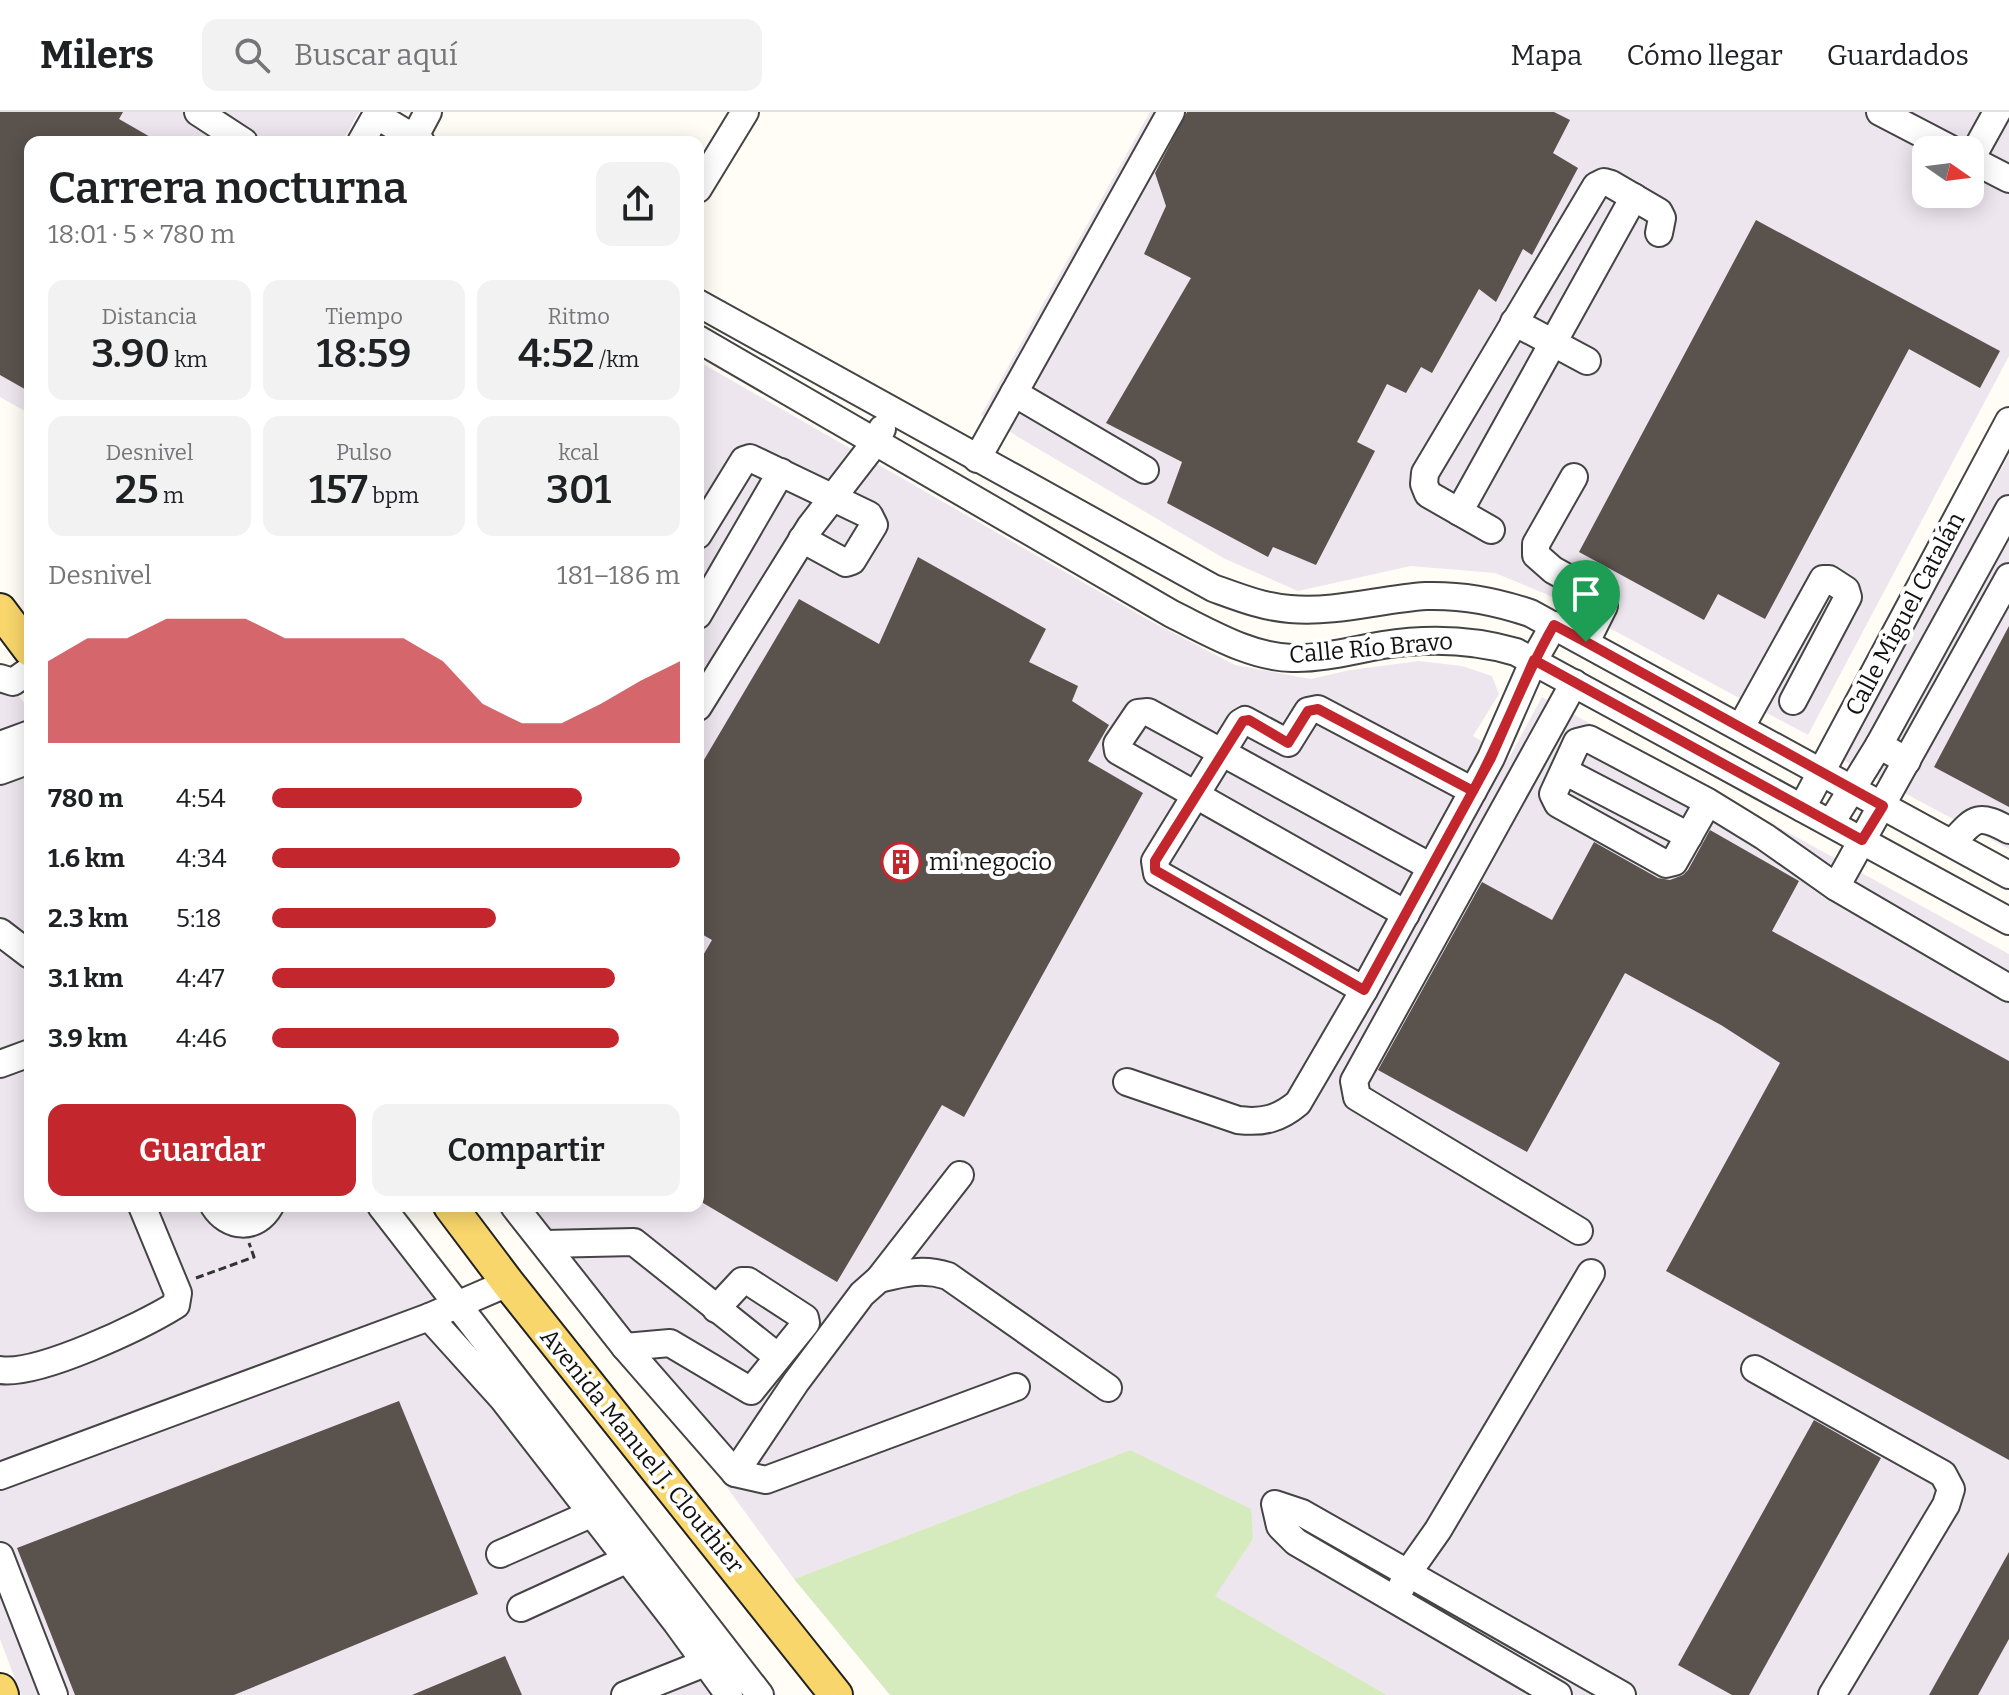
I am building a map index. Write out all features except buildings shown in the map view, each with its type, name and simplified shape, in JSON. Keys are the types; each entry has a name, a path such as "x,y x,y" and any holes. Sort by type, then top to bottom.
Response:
{"main road":[{"path":"0,610 24,642"},
{"name":"Avenida Manuel J. Clouthier","path":"455,1212 836,1695"}],"street":[{"path":"198,112 235,136"},
{"path":"417,136 428,112"},
{"path":"704,179 745,112"},
{"path":"977,459 1171,112"},
{"path":"1880,112 1926,136"},
{"path":"1983,136 1997,112"},
{"path":"364,136 377,113 408,136"},
{"path":"1984,164 2006,171"},
{"path":"1491,530 1428,494 1424,484 1425,473 1596,186 1608,183 1659,212 1662,218 1659,233"},
{"path":"1459,512 1634,197"},
{"name":"Calle Río Bravo","path":"704,306 1213,588 1260,605 1290,609 1333,610 1426,596 1511,607 1586,642 2009,875"},
{"path":"1514,322 1587,361"},
{"name":"Calle Río Bravo","path":"704,342 874,444 1172,614 1225,640 1259,652 1292,658 1388,644 1469,641 1492,645 1534,660 2009,921"},
{"path":"774,383 790,356"},
{"path":"1014,393 1145,470"},
{"path":"704,697 802,539 874,444 890,411"},
{"name":"Calle Miguel Catalán","path":"1802,808 2009,421"},
{"path":"704,525 744,460 754,458 869,515 874,525 852,561 846,563 802,539"},
{"path":"704,605 781,472"},
{"path":"1574,477 1536,544 1536,555 1553,570 1602,597 1604,606 1586,642"},
{"path":"1831,823 1879,745 2009,509"},
{"path":"1836,887 2009,576 1982,558"},
{"path":"1741,727 1823,579 1829,579 1846,590 1848,597 1793,701"},
{"path":"1445,640 1456,598"},
{"path":"1127,1082 1238,1120 1257,1122 1274,1119 1286,1114 1298,1103 1364,990 1491,758 1534,660 1554,625"},
{"path":"0,678 13,682 24,674"},
{"path":"1574,683 1354,1081 1357,1097 1579,1231"},
{"path":"1364,990 1157,873 1155,861 1243,721 1249,720 1288,743 1308,711 1318,709 1473,791"},
{"path":"1406,914 1118,751 1117,744 1138,713 1144,711 1431,867"},
{"path":"0,745 24,736"},
{"path":"1708,802 1674,862 1663,864 1556,803 1553,794 1577,742 1589,739 1708,802 1775,843 1836,887 2009,988"},
{"path":"1879,745 1907,761"},
{"path":"0,771 24,762"},
{"path":"1564,771 1689,836"},
{"path":"1952,843 1971,822 1978,819 1988,819 2009,830"},
{"path":"0,932 24,950"},
{"path":"0,1064 24,1055"},
{"path":"735,1473 805,1369 960,1175"},
{"path":"0,1370 24,1370 150,1321 176,1305 178,1297 144,1212"},
{"path":"219,1212 225,1220 242,1225 260,1218 265,1212"},
{"path":"386,1212 760,1695"},
{"path":"519,1212 625,1347 735,1473 766,1480 1016,1387"},
{"path":"545,1244 634,1242 778,1357"},
{"path":"879,1279 915,1270 948,1276 1108,1388"},
{"path":"1395,1601 1407,1574 1438,1530 1591,1273"},
{"path":"625,1347 670,1343 751,1391 806,1323 805,1318 748,1281 742,1281 716,1309"},
{"path":"0,1476 429,1317 508,1283"},
{"path":"429,1317 503,1399 729,1695"},
{"path":"1755,1369 1943,1474 1951,1489 1946,1505 1832,1695"},
{"path":"1558,1695 1296,1542 1280,1526 1275,1504 1302,1513 1622,1695"},
{"path":"500,1554 593,1513"},
{"path":"0,1556 54,1695"},
{"path":"521,1608 626,1560"},
{"path":"625,1695 705,1663"}],"path":[{"path":"178,1297 200,1289 196,1278 254,1257 242,1225"}],"shaded area":[{"path":"0,112 359,112 345,136 24,136 24,411 0,397"},
{"path":"1150,112 2009,112 2009,356 1808,735 1548,595 1495,573 1411,566 1298,591 1225,559 981,415"},
{"path":"704,364 1154,623 1235,665 1311,679 1350,670 1419,661 1462,666 1492,676 1499,694 1473,736 1509,758 1542,697 2009,954 2009,1695 1387,1695 1214,1596 1253,1539 1130,1450 794,1579 525,1212 704,1212"},
{"path":"2009,455 2009,849 1841,759"},
{"path":"0,672 24,703 24,1212 406,1212 777,1695 21,1695 0,1639"}],"green space":[{"path":"1130,1450 1251,1509 1253,1539 1215,1596 1387,1695 890,1695 794,1579"}],"place":[{"name":"mi negocio","path":"901,862"}],"route":[{"path":"1586,642 1554,625 1534,660 1491,758 1473,791 1318,709 1308,711 1288,743 1249,720 1243,721 1155,861 1155,870 1364,990 1491,758 1534,660 1862,840 1883,806 1586,642"}]}
